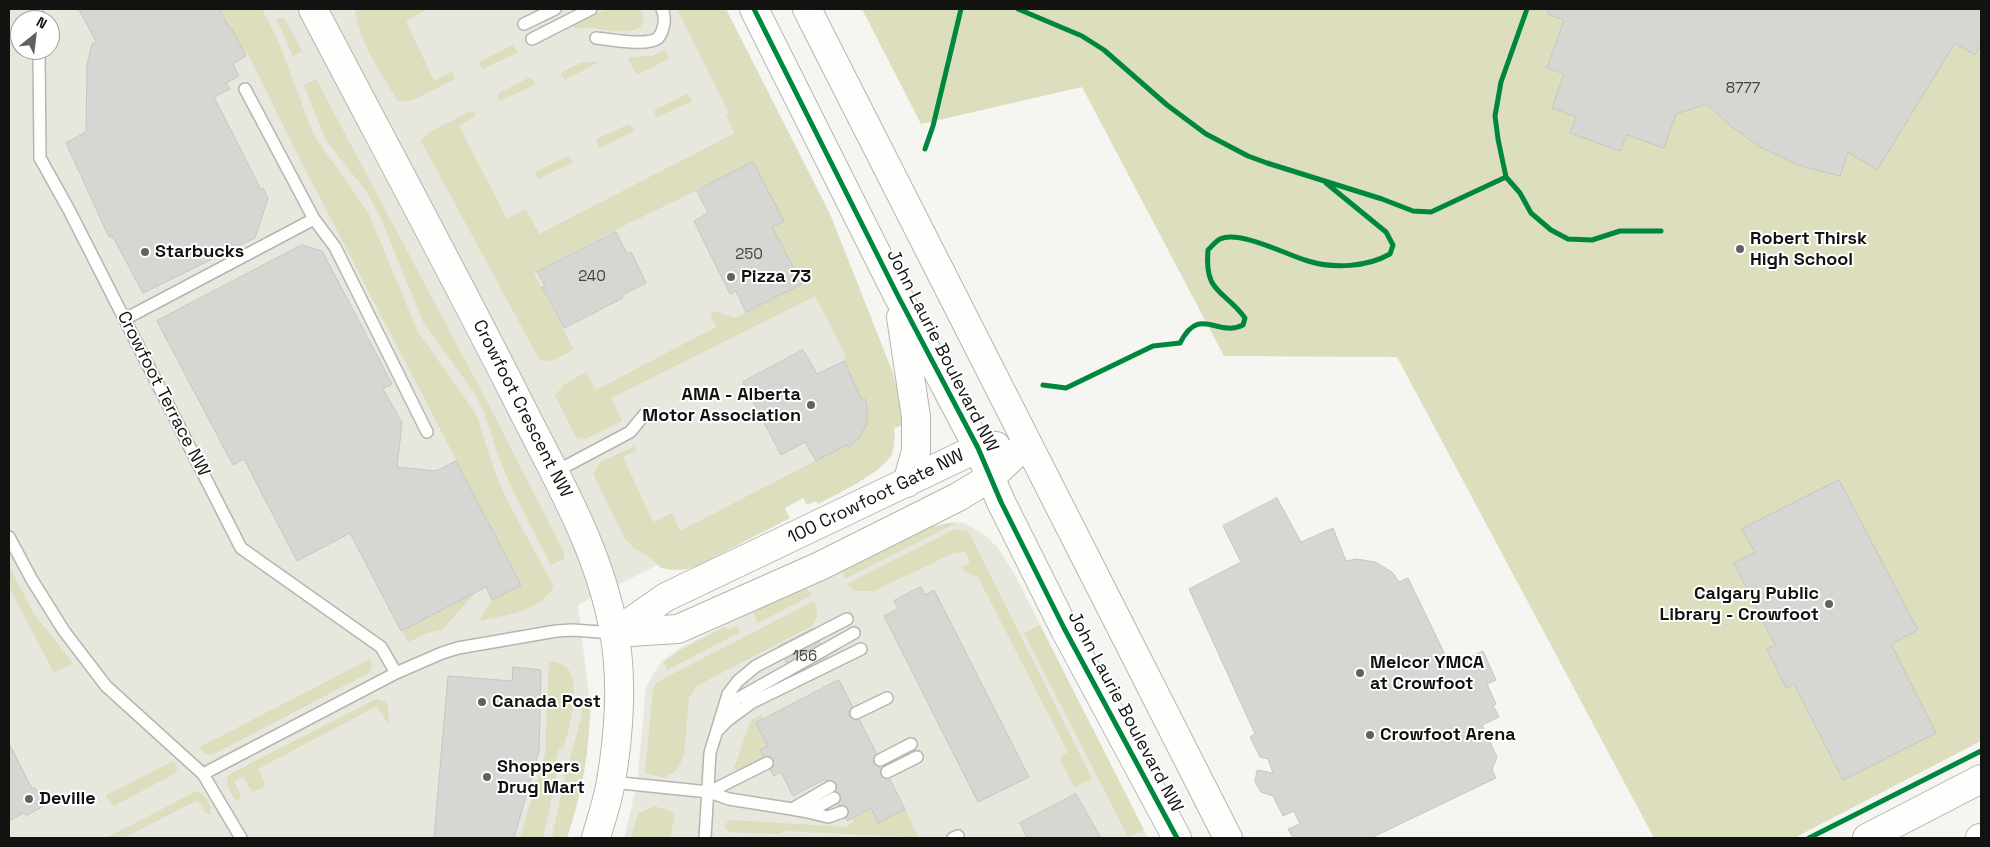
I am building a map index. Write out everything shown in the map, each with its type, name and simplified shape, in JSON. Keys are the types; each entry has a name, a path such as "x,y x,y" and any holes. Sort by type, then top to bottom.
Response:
{"street":[{"name":"Crowfoot Crescent NW","path":"313,9 488,340 555,472 596,562 614,632 619,680 611,782 596,838"},
{"name":"John Laurie Boulevard NW","path":"754,9 897,294 978,448 1000,502 1064,628 1177,838"},
{"name":"John Laurie Boulevard NW","path":"806,9 1228,838"},
{"path":"897,294 916,417 916,452 907,483"},
{"name":"100 Crowfoot Gate NW","path":"614,632 666,597 978,448 1027,443"},
{"name":"100 Crowfoot Gate NW","path":"614,632 678,629 820,566 958,497 990,477 1027,443"},
{"path":"1867,838 1981,779"}],"lane":[{"path":"524,24 556,9"},
{"path":"532,39 591,9"},
{"path":"596,38 634,42 652,41 659,37 663,29 665,20 662,9"},
{"name":"Crowfoot Terrace NW","path":"39,60 40,158 241,548 382,647 396,673"},
{"path":"246,89 314,219 335,247 427,432"},
{"path":"124,319 314,219"},
{"path":"555,472 630,432 645,414"},
{"path":"9,537 32,580 64,631 106,686 203,774 230,816 241,838"},
{"path":"705,838 710,754 728,694 738,681 756,666 847,619"},
{"path":"203,774 396,673 442,653 486,643 564,630 614,632"},
{"path":"721,717 737,699 854,634"},
{"path":"716,732 728,720 751,703 862,650"},
{"path":"856,713 887,698"},
{"path":"880,760 911,744"},
{"path":"887,772 917,757"},
{"path":"709,792 767,763"},
{"path":"611,782 709,792 728,799 792,808 828,817 842,812"},
{"path":"792,808 830,787"},
{"path":"808,812 834,798"}],"shaded area":[{"path":"9,9 700,9 895,434 895,438 886,450 578,605 591,714 579,793 565,838 9,838"},
{"path":"952,522 964,523 985,535 998,548 1013,571 1148,838 624,838 637,784 646,688 662,661 685,645 904,535 924,527"}],"green space":[{"path":"219,9 262,9 277,38 311,128 317,140 368,212 418,332 476,414 496,475 509,504 554,587 547,596 530,607 511,614 479,621 492,600 521,585 301,161 247,52 244,53"},
{"path":"355,9 425,9 406,21 434,81 452,71 455,79 413,100 398,102 366,45 357,21"},
{"path":"606,9 641,9 643,19 641,26 635,30 627,31 591,28 575,29 573,25"},
{"path":"677,9 726,9 830,214 893,373 901,406 903,425 894,428 892,454 887,461 869,476 818,504 816,501 807,505 803,498 785,508 790,518 697,566 673,570 661,568 651,558 634,548 625,539 593,474 601,462 635,446 636,450 623,457 653,522 672,513 680,531 846,445 849,447 863,432 867,420 865,400 862,400 844,361 846,356 815,296 611,398 622,421 585,439 576,437 555,395 565,384 586,372 596,390 716,327 710,314 715,311 735,318 802,284 772,227 783,221 753,163 615,230 534,273 574,350 549,362 539,359 421,141 428,133 473,110 475,116 459,126 507,219 526,209 539,234 735,133 726,116 729,113"},
{"path":"862,9 1981,9 1981,741 1794,838 1654,838 1397,357 1224,356 1082,87 921,124"},
{"path":"279,18 285,19 302,51 293,56 277,20"},
{"path":"512,45 518,51 517,53 483,69 480,64 481,61"},
{"path":"665,50 669,59 637,75 628,60 630,57 653,56"},
{"path":"596,61 597,63 565,80 561,74 580,63"},
{"path":"530,77 535,83 534,85 500,101 497,96 499,93"},
{"path":"316,79 493,413 564,553 564,559 551,565 512,489 476,395 424,324 379,214 366,191 325,139 304,85"},
{"path":"687,94 692,100 691,102 657,117 654,112 656,109"},
{"path":"629,124 634,130 633,132 599,148 596,142 597,139"},
{"path":"568,156 572,163 538,179 535,174 537,171"},
{"path":"953,523 844,579 844,569 922,529"},
{"path":"955,529 968,531 1092,779 1074,787 1061,761 1061,756 1067,753 1065,747 978,577 965,572 962,567 970,563 965,551 958,554 956,552 874,591 854,591 847,584"},
{"path":"9,566 34,614 73,663 54,673 9,587"},
{"path":"804,586 812,595 758,623 753,612"},
{"path":"477,591 442,630 428,633 408,642 402,630"},
{"path":"814,601 817,614 812,626 696,687 689,698 684,755 677,770 664,778 645,773 653,689 657,682"},
{"path":"1040,625 1144,830 1128,837 1024,633"},
{"path":"736,626 740,632 667,670 664,662 680,650 725,627 727,630"},
{"path":"370,659 372,668 367,674 214,754 208,755 198,748"},
{"path":"549,661 563,665 571,675 574,684 573,707 563,749 559,749 555,764 559,765 543,838 520,838 545,754"},
{"path":"583,698 590,698 590,716 581,787 567,838 552,838 563,784 581,718"},
{"path":"376,699 384,701 388,705 389,722 386,721 377,706 258,769 265,783 264,787 252,792 243,777 234,781 241,796 240,799 235,800 227,784 230,774"},
{"path":"762,714 763,719 756,723 768,746 760,750 764,757 736,770 734,768 751,720"},
{"path":"173,761 178,768 174,774 114,806 105,796"},
{"path":"195,792 202,793 206,798 211,808 211,814 206,814 198,800 123,838 106,838"},
{"path":"654,806 670,811 675,815 670,838 631,838 638,814"},
{"path":"871,808 878,822 905,809 918,836 786,831 778,834 729,832 725,828 726,823 731,820 847,827 854,822 852,818"}],"building":[{"path":"79,9 219,9 246,56 233,64 239,76 226,83 230,89 214,97 261,190 263,188 268,198 255,238 143,293 113,237 109,237 66,143 86,132 87,65 92,44 96,42"},
{"path":"1550,9 1981,9 1981,45 1975,55 1955,43 1877,170 1848,152 1840,176 1798,165 1760,147 1732,127 1706,104 1676,114 1664,148 1627,135 1620,151 1570,133 1576,117 1552,108 1564,74 1547,68 1564,20 1548,14"},
{"path":"753,162 784,221 772,227 802,284 746,312 736,291 730,294 694,221 708,213 697,191"},
{"path":"616,232 627,254 631,252 646,283 622,295 623,298 564,328 542,287 545,286 537,272"},
{"path":"302,245 322,251 392,384 383,389 402,423 397,467 436,471 456,461 521,585 492,600 486,587 401,631 350,533 297,561 244,459 233,465 157,321"},
{"name":"AMA - Alberta Motor Association","path":"803,350 817,374 844,361 862,400 865,399 867,407 867,424 859,438 849,447 846,445 816,461 805,442 781,455 743,382"},
{"name":"Calgary Public Library - Crowfoot","path":"1839,480 1918,630 1891,644 1936,733 1843,780 1794,684 1786,688 1767,649 1775,645 1734,563 1755,552 1742,529"},
{"name":"Melcor YMCA at Crowfoot","path":"1277,498 1301,542 1333,528 1346,561 1357,559 1375,562 1392,572 1399,582 1408,578 1451,667 1483,651 1496,680 1487,684 1496,704 1493,705 1499,717 1482,725 1497,757 1492,770 1496,778 1371,838 1293,838 1288,829 1300,824 1294,811 1283,816 1273,796 1261,792 1255,782 1257,770 1273,773 1268,759 1260,757 1250,737 1255,734 1189,589 1241,562 1223,526"},
{"path":"921,587 925,595 934,590 1029,777 978,802 884,616 898,609 894,601"},
{"path":"813,629 832,667 798,684 778,647"},
{"path":"513,667 541,670 539,751 514,838 434,838 448,676 512,681"},
{"path":"839,680 905,809 878,823 871,808 847,821 825,779 793,796 781,772 774,776 760,750 768,746 756,723"},
{"path":"9,743 31,787 36,789 43,803 42,807 27,815 23,813 9,821"},
{"path":"1076,794 1101,838 1027,838 1020,823"}],"cycle path":[{"path":"754,9 897,294 978,448 1001,502 1064,628 1177,838"},
{"path":"925,149 933,126 961,9"},
{"path":"1018,9 1082,36 1104,50 1167,105 1206,134 1248,156 1267,163 1382,199 1413,211 1431,212 1506,177"},
{"path":"1527,9 1501,82 1495,116 1506,177 1520,193 1531,213 1551,230 1568,239 1592,240 1620,231 1661,231"},
{"path":"1043,385 1066,388 1153,346 1180,343 1187,332 1195,326 1209,324 1234,328 1243,325 1245,318 1217,290 1209,275 1208,250 1220,239 1229,237 1251,240 1318,264 1339,266 1371,262 1390,254 1393,245 1386,232 1326,183"},
{"path":"1809,838 1981,751"}],"place":[{"name":"Robert Thirsk High School","path":"1740,249"},
{"name":"Starbucks","path":"145,252"},
{"name":"Pizza 73","path":"731,277"},
{"name":"AMA - Alberta Motor Association","path":"811,405"},
{"name":"Calgary Public Library - Crowfoot","path":"1829,604"},
{"name":"Melcor YMCA at Crowfoot","path":"1360,673"},
{"name":"Canada Post","path":"482,702"},
{"name":"Crowfoot Arena","path":"1370,735"},
{"name":"Shoppers Drug Mart","path":"487,777"},
{"name":"Deville","path":"29,799"}]}
